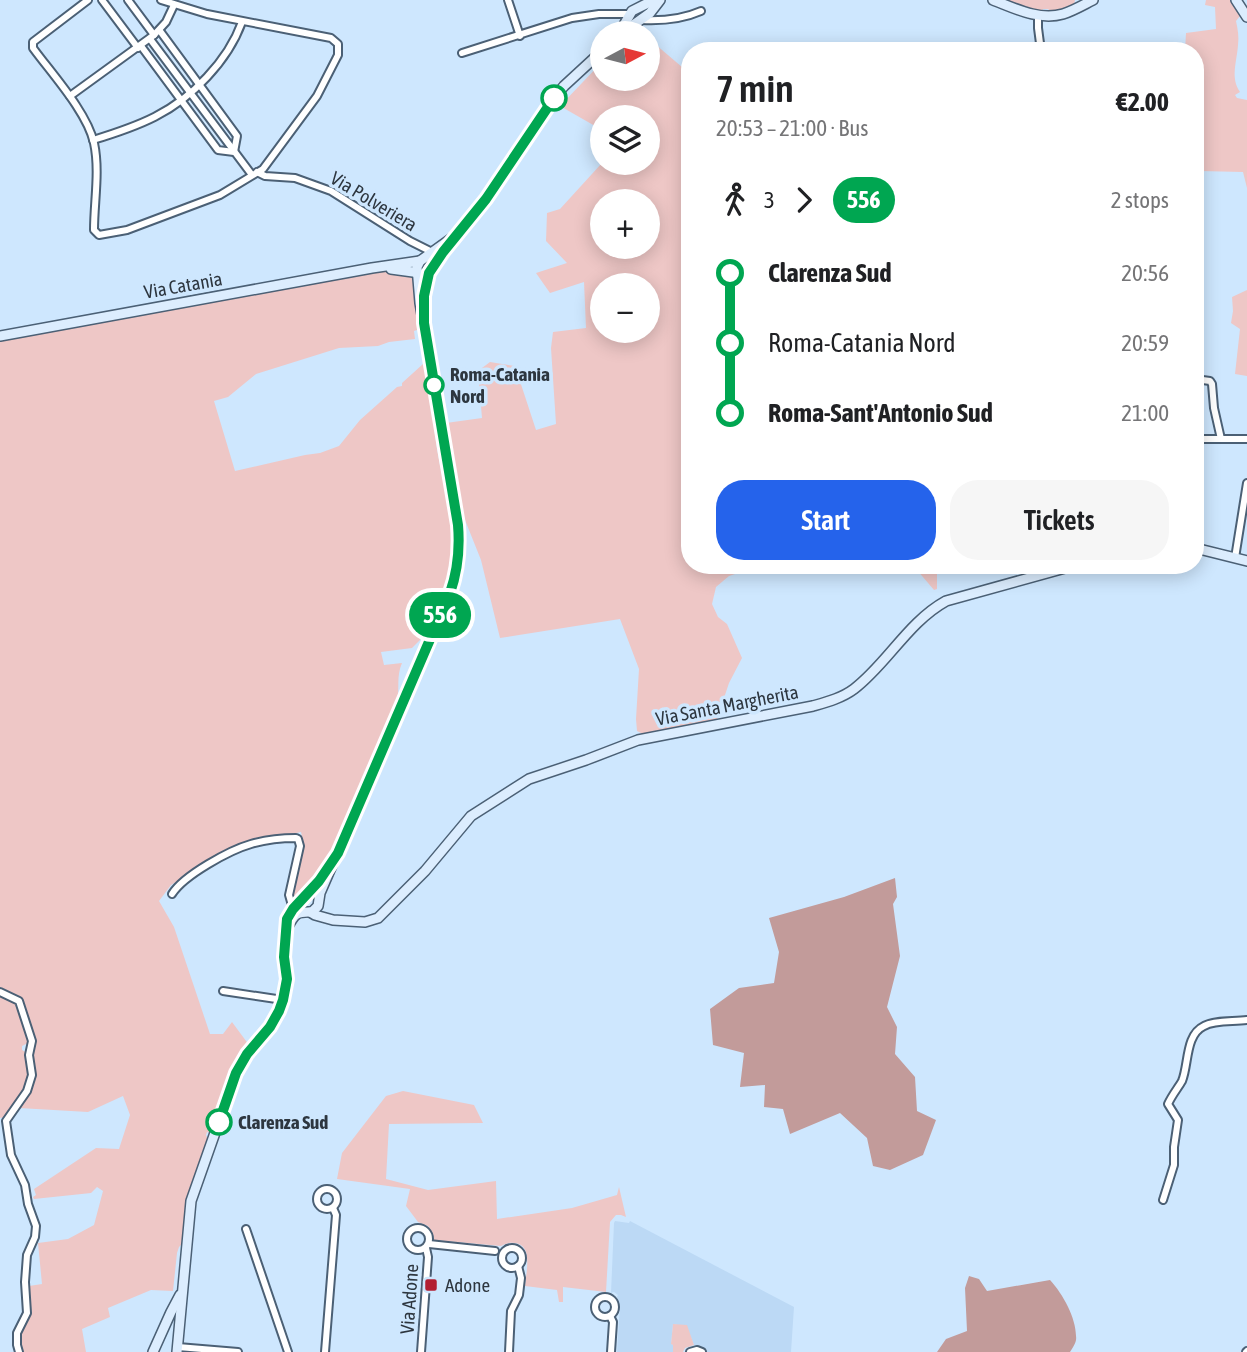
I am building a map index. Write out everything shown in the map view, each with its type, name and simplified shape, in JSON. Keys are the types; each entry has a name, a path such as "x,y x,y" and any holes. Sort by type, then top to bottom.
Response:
{"street":[{"path":"88,0 33,42 33,48 70,96 93,140 96,166 94,230 99,235 127,230 220,195 262,169 317,96 338,55 338,44 331,38 206,14 161,0"},
{"path":"102,0 218,150 234,152"},
{"path":"128,0 200,86 236,136 234,152"},
{"path":"508,0 520,36"},
{"path":"635,18 632,11 651,6 660,0"},
{"path":"993,0 1035,14 1062,14 1078,4 1093,0"},
{"path":"1238,3 1247,17"},
{"path":"70,96 155,35 166,22 174,5"},
{"path":"651,6 670,19"},
{"path":"462,53 572,18 599,13 670,19 701,11"},
{"path":"1035,14 1040,42"},
{"path":"632,21 635,18"},
{"path":"93,140 147,121 192,94 225,57 242,22"},
{"path":"155,35 192,94 234,152 255,174"},
{"path":"422,269 437,260 486,199 554,98 590,62"},
{"name":"Via Polveriera","path":"255,174 295,178 331,191 432,252"},
{"path":"286,930 292,917 300,911 315,910 456,575 459,556 458,525 424,323 422,269 432,252 455,236"},
{"name":"Via Catania","path":"0,336 372,268 422,269"},
{"path":"1204,381 1212,384 1221,439"},
{"path":"1204,439 1247,439"},
{"path":"1235,558 1247,483"},
{"path":"1204,550 1247,561"},
{"name":"Via Santa Margherita","path":"344,921 365,922 378,918 432,864 471,816 522,782 638,740 829,702 854,689 928,612 946,601 1042,574"},
{"path":"172,894 190,877 225,855 252,844 296,838 300,846 289,895 293,909"},
{"path":"238,1352 178,1350 191,1200 236,1073 252,1047 270,1027 283,1000 287,979 284,957 286,923 293,909 319,881 338,853"},
{"path":"304,899 313,896 330,916 344,921"},
{"path":"304,899 302,905 307,911 322,918 344,921"},
{"path":"223,991 283,1000"},
{"path":"0,992 19,1001 32,1041 29,1055 32,1076 27,1091 3,1122 36,1226 27,1255 27,1313 17,1333 16,1345 19,1352"},
{"path":"1163,1200 1174,1165 1178,1120 1168,1104 1175,1088 1182,1081 1193,1037 1206,1024 1247,1020"},
{"path":"325,1352 336,1215 332,1208"},
{"path":"246,1229 288,1352"},
{"name":"Via Adone","path":"421,1352 427,1246 495,1251"},
{"path":"509,1352 511,1311 519,1295 521,1278 518,1266"},
{"path":"153,1352 182,1290"},
{"path":"610,1316 613,1322 611,1352"},
{"path":"168,1320 174,1318 181,1321"},
{"path":"690,1352 702,1352"}],"shaded area":[{"path":"1003,0 1075,0 1074,5 1058,11 1042,11"},
{"path":"1206,0 1230,0 1240,16 1236,21 1238,39 1235,81 1240,92 1235,95 1247,100 1247,188 1243,172 1204,171 1204,42 1186,42 1186,33 1216,29 1215,7 1205,5"},
{"path":"660,48 681,66 681,574 735,574 716,587 712,604 718,617 727,624 742,658 729,683 716,722 645,735 637,731 639,669 620,619 500,638 481,560 461,510 446,423 482,418 478,371 490,362 515,366 536,430 556,424 551,348 553,332 586,328 584,282 550,293 536,273 567,263 546,241 547,213 560,209 591,175 660,175 660,105 590,105 590,123 560,106 590,75 590,91 660,91"},
{"path":"383,271 413,275 420,329 414,331 415,339 378,346 339,348 256,374 228,397 214,401 235,471 320,453 339,446 360,420 426,364 437,449 451,520 452,556 442,598 420,640 412,648 381,652 384,665 402,663 397,702 330,857 294,905 292,893 303,848 301,832 250,843 221,854 171,885 159,901 174,927 210,1034 223,1034 232,1022 249,1045 236,1064 218,1114 213,1113 212,1117 216,1120 211,1133 207,1132 206,1135 208,1140 186,1201 183,1243 177,1253 173,1291 151,1290 108,1308 110,1317 82,1329 86,1352 22,1352 19,1339 29,1315 29,1286 42,1284 38,1243 68,1239 94,1225 103,1191 97,1187 91,1193 34,1199 34,1189 96,1148 119,1149 130,1115 123,1096 88,1112 19,1108 35,1075 35,1040 22,998 0,987 0,340"},
{"path":"1247,290 1247,376 1235,374 1240,329 1231,323 1232,297"},
{"path":"920,574 937,574 937,589 934,590"},
{"path":"895,878 897,897 893,904 900,956 887,1007 897,1027 895,1054 915,1077 917,1111 936,1120 923,1155 890,1170 873,1166 867,1138 840,1113 790,1134 783,1109 764,1107 765,1085 740,1087 744,1053 713,1045 710,1009 739,988 774,983 779,952 769,918 844,897"},
{"path":"0,995 17,1004 30,1042 22,1046 22,1050 27,1053 29,1076 24,1091 5,1117 0,1118"},
{"path":"403,1091 474,1105 483,1123 389,1124 386,1179 428,1190 496,1181 497,1219 572,1208 617,1195 619,1187 626,1217 616,1215 610,1222 606,1292 563,1287 563,1302 559,1302 557,1290 525,1286 527,1257 521,1245 509,1243 501,1246 434,1240 428,1226 418,1222 406,1206 410,1189 337,1179 342,1153 386,1096"},
{"path":"615,1221 630,1221 794,1307 791,1352 707,1352 703,1347 694,1345 687,1327 673,1324 673,1352 617,1352 620,1305 618,1295 611,1293"},
{"path":"969,1276 979,1279 987,1291 1050,1280 1064,1299 1074,1322 1076,1340 1070,1352 937,1352 946,1339 967,1331 965,1288"},
{"path":"673,1324 687,1325 694,1345 685,1348 683,1352 673,1352"}],"bus line":[{"name":"556","path":"219,1122 236,1073 247,1054 270,1027 283,1000 287,979 284,957 287,919 338,853 456,575 459,556 458,525 424,323 427,279 443,252 486,199 554,98"}],"place":[{"name":"Roma-Catania Nord","path":"434,385"},
{"name":"Clarenza Sud","path":"219,1122"},
{"name":"Adone","path":"431,1285"}]}
